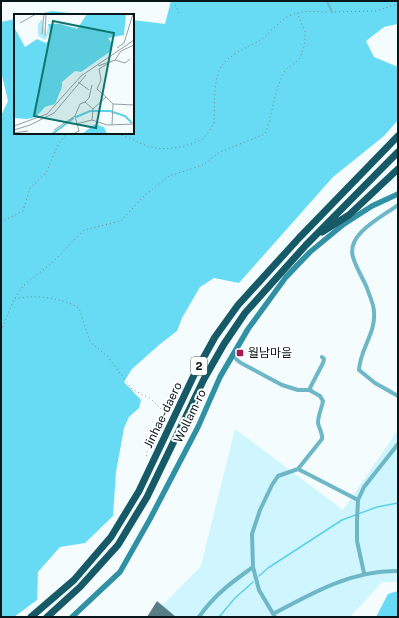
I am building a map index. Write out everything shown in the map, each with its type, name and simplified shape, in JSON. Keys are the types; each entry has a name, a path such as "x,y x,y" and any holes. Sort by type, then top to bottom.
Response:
{"highway":[{"name":"Jinhae-daero","path":"31,617 74,580 111,537 139,491 215,337 238,305 299,238 398,136"},
{"name":"Jinhae-daero","path":"46,617 80,588 118,544 147,497 204,379 224,344 245,312 312,239 398,152"},
{"path":"312,239 349,215 398,169"}],"main road":[{"name":"Wollam-ro","path":"72,617 120,572 191,439 220,377 248,328 286,278 310,252 344,224 372,206 398,194"}],"street":[{"path":"398,206 359,233 352,247 353,257 374,311 374,328 359,361 359,370 375,383 398,396"},
{"path":"234,354 237,360 241,363 282,385 298,390 310,390 320,396 323,401 318,423 322,438 320,443 298,469 278,476 260,510 252,534 253,567 259,590 274,616 320,589 364,573 398,571"},
{"path":"310,390 313,381 323,363 324,360 322,357"},
{"path":"364,573 358,541 358,500 364,487 398,444"},
{"path":"298,469 358,500"},
{"path":"199,617 213,599 226,587 253,567"}],"lane":[{"path":"327,1 332,12"}],"path":[{"path":"175,1 180,15"},
{"path":"120,134 153,148 165,149 188,145 200,140 209,132 214,124 216,85 219,72 224,63 240,51 263,38 285,18 298,13 376,11 398,4"},
{"path":"1,331 14,299 24,284 52,263 84,230 121,221 143,197 169,176 203,165 220,152 265,134 274,98 284,73 287,67 298,60 303,49 306,32 299,20 298,13"},
{"path":"1,222 23,211 30,188 46,173 57,147 67,134"},
{"path":"14,299 26,296 43,297 74,305 79,308 90,342 108,357 132,388 151,399 162,411 163,416 160,430 146,454 148,460"}],"shaded area":[{"path":"171,1 398,1 398,24 384,27 366,41 374,57 398,67 398,120 384,136 333,177 239,283 214,278 200,287 182,318 177,331 132,369 124,382 141,400 139,408 129,417 124,428 116,472 113,516 85,543 60,547 38,572 37,600 14,617 1,617 1,116 8,101 1,71 1,22 14,19 14,134 134,134 134,20 165,24"},
{"path":"52,11 79,14 38,14"},
{"path":"235,429 343,510 398,430 398,582 382,582 350,617 151,617 201,566"},
{"path":"398,591 398,617 376,617 388,594"}],"building":[{"path":"157,601 176,617 147,617"}],"waterway":[{"path":"259,576 268,568 342,520 377,507 398,503"},
{"path":"219,617 235,598 253,582"}],"place":[{"name":"월남마을","path":"240,353"}]}
